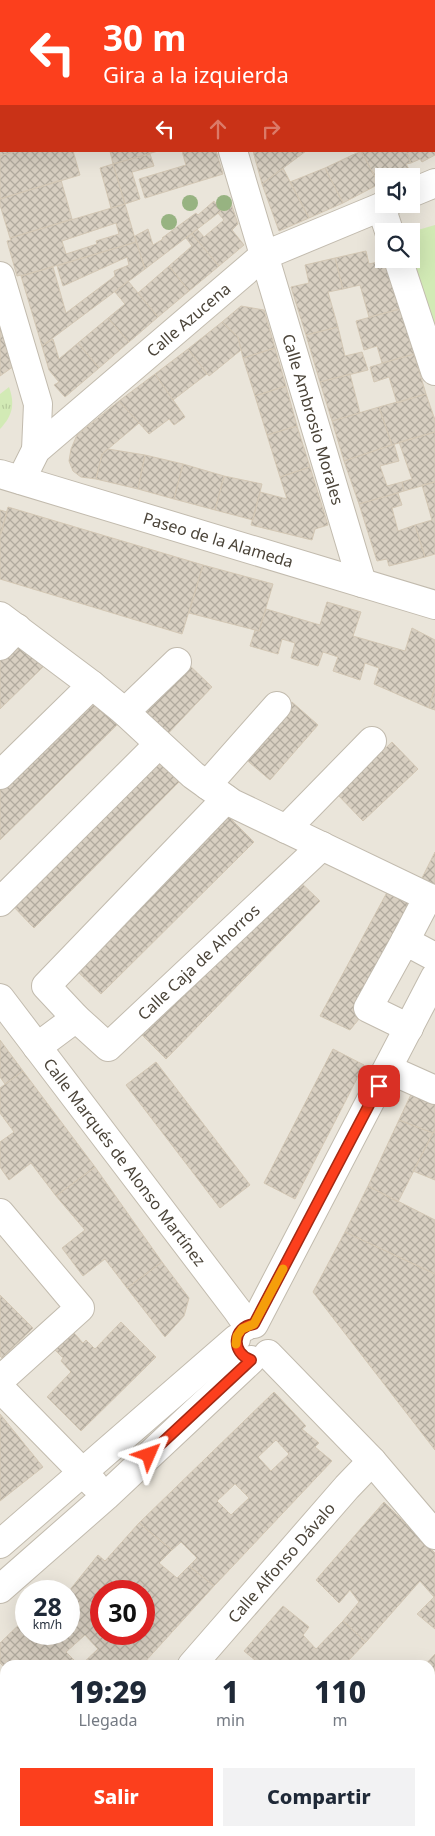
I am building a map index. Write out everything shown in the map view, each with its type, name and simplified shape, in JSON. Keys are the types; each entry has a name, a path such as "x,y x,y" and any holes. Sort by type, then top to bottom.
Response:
{"street":[{"name":"Calle Ambrosio Morales","path":"233,152 362,584"},
{"path":"420,189 435,183"},
{"name":"Calle Azucena","path":"11,477 36,450 263,256 386,214"},
{"path":"401,268 435,372"},
{"path":"0,276 38,404 36,450"},
{"name":"Paseo de la Alameda","path":"11,477 435,605"},
{"path":"6,630 92,684 159,744 217,792 286,829 428,897 368,1008 409,1028"},
{"path":"125,712 177,662"},
{"path":"0,775 92,684"},
{"name":"Calle Caja de Ahorros","path":"277,706 217,792 46,986 76,1018 108,1047 322,846"},
{"path":"286,829 372,741"},
{"path":"0,902 159,744"},
{"path":"405,941 435,957"},
{"path":"0,1588 106,1496 250,1341 435,977"},
{"name":"Calle Marqués de Alonso Martínez","path":"0,998 237,1310 246,1323 250,1341 291,1378 372,1461"},
{"path":"37,1047 76,1018"},
{"path":"388,1070 435,1090"},
{"path":"0,1213 80,1308 0,1380"},
{"path":"0,1544 82,1472 250,1341"},
{"path":"0,1388 106,1496"},
{"path":"372,1461 435,1536"},
{"name":"Calle Alfonso Dávalo","path":"196,1660 347,1487 372,1461"}],"shaded area":[{"path":"0,152 435,152 435,1660 0,1660"}],"green space":[{"path":"435,225 435,328 416,268 420,268 420,229"},
{"path":"9,387 12,409 8,419 0,429 0,394"}],"building":[{"path":"0,152 13,152 0,156"},
{"path":"13,152 73,152 80,175 0,199 0,156"},
{"path":"110,152 155,152 113,164"},
{"path":"182,152 216,152 223,174 145,198 139,179 186,165"},
{"path":"253,152 305,152 262,184"},
{"path":"362,152 406,152 411,163 406,164 408,168 375,168 375,177"},
{"path":"362,152 375,177 375,186 343,203 325,168"},
{"path":"406,152 435,152 435,155 422,162 420,159 411,163"},
{"path":"150,154 154,166 132,172 140,199 125,204 113,164"},
{"path":"113,164 125,204 111,208 100,168"},
{"path":"283,168 309,218 279,231 262,184"},
{"path":"325,168 343,203 309,218 290,182"},
{"path":"61,180 72,219 10,238 0,199"},
{"path":"214,201 221,211 145,269 135,236 148,229 153,245 196,213 198,215"},
{"path":"231,203 238,224 232,230 244,245 219,266 192,234 197,229 204,237 224,220 218,213"},
{"path":"125,204 136,242 17,276 7,241 11,240 10,238","holes":["116,223 119,234 96,241 97,244 66,254 62,241"]},
{"path":"192,234 219,266 189,291 169,266 192,246 186,238"},
{"path":"136,242 145,269 42,346 21,276 53,267 66,313 115,276 114,271 129,265 127,257 63,286 57,266"},
{"path":"366,251 369,264 375,263 375,268 388,268 400,309 369,317 360,285 343,289 335,258"},
{"path":"335,258 343,289 328,292 338,327 306,335 291,287 309,283 305,265"},
{"path":"169,266 189,291 158,317 138,293"},
{"path":"128,281 158,317 129,342 108,318 125,304 115,292"},
{"path":"241,306 264,310 275,348 243,358 238,337 222,322"},
{"path":"400,309 414,354 382,363 377,346 364,350 356,321"},
{"path":"108,318 129,342 99,368 78,343"},
{"path":"0,320 14,366 0,376"},
{"path":"222,322 238,337 241,350 209,376 188,349"},
{"path":"338,327 345,356 362,352 368,370 320,382 306,335"},
{"path":"53,339 59,359 78,343 99,368 65,397 54,385 59,382 49,370 42,346"},
{"path":"275,348 286,386 255,396 243,358"},
{"path":"188,349 207,374 173,400 155,374"},
{"path":"414,354 426,394 397,403 389,377 374,382 370,367"},
{"path":"155,374 185,417 174,425 169,419 149,434 119,401"},
{"path":"350,374 360,413 332,421 320,382"},
{"path":"286,386 297,426 267,435 255,396"},
{"path":"426,394 435,420 435,432 392,445 379,407"},
{"path":"119,401 139,423 102,454 96,479 81,477 73,471 69,461 71,449 77,435"},
{"path":"379,407 392,445 344,461 332,421"},
{"path":"297,426 310,467 280,477 267,435"},
{"path":"435,432 435,482 404,491 402,482 412,479 399,442"},
{"path":"394,444 399,461 380,466 387,486 402,482 404,491 359,504 344,461"},
{"path":"108,449 145,455 138,489 96,479 102,454"},
{"path":"145,455 183,464 174,499 138,489"},
{"path":"183,464 224,476 215,510 174,499"},
{"path":"310,467 328,525 315,529 312,540 251,525 260,492 287,499 280,477"},
{"path":"224,476 262,484 253,520 215,510"},
{"path":"435,482 435,554 425,557 415,525 432,520 422,485"},
{"path":"398,493 402,505 392,508 398,531 415,525 425,557 389,566 387,559 377,561 359,504"},
{"path":"8,507 203,565 182,634 0,579 0,536"},
{"path":"0,510 7,512 1,534 0,534"},
{"path":"203,565 273,584 259,631 189,613"},
{"path":"327,602 361,612 353,636 405,651 412,628 435,640 435,686 429,708 374,684 379,668 365,663 360,680 333,671 338,657 323,652 318,666 291,658 295,643 282,639 278,654 250,646 255,630 259,631 266,609 320,625"},
{"path":"21,639 46,664 0,709 0,660"},
{"path":"185,661 212,687 162,740 135,714"},
{"path":"435,686 435,710 429,708"},
{"path":"95,691 124,718 0,840 0,786"},
{"path":"292,702 318,725 270,780 243,757"},
{"path":"392,742 418,769 363,821 337,794"},
{"path":"158,757 182,779 34,928 11,904"},
{"path":"229,817 254,842 101,994 75,969"},
{"path":"435,852 435,885 422,878"},
{"path":"295,877 320,901 166,1059 142,1035"},
{"path":"391,885 418,905 368,1008 350,1030 320,1016"},
{"path":"0,1040 23,1071 5,1084 0,1077"},
{"path":"333,1049 364,1065 295,1199 264,1183"},
{"path":"156,1062 250,1185 220,1208 126,1085"},
{"path":"23,1071 95,1167 56,1196 31,1163 9,1180 0,1167 0,1142 14,1132 0,1113 0,1088"},
{"path":"414,1088 435,1096 435,1129 433,1133 399,1120"},
{"path":"399,1120 433,1133 398,1202 368,1186"},
{"path":"435,1129 435,1180 413,1171"},
{"path":"95,1167 162,1262 127,1288 105,1259 83,1276 62,1248 85,1230 56,1196"},
{"path":"368,1186 435,1220 435,1274 345,1232"},
{"path":"345,1232 435,1274 435,1450 313,1292"},
{"path":"162,1262 189,1298 184,1316 165,1337 127,1288"},
{"path":"0,1295 33,1328 2,1358 0,1356"},
{"path":"121,1322 156,1357 81,1431 47,1397 71,1372 61,1361 63,1358 55,1350 73,1332 83,1343 86,1340 95,1349"},
{"path":"274,1392 306,1426 302,1429 319,1443 315,1447 332,1461 214,1586 189,1566 197,1558 181,1542 172,1550 139,1523","holes":["276,1440 289,1454 271,1471 258,1457","235,1484 249,1498 231,1515 217,1501"]},
{"path":"0,1414 43,1467 0,1501"},
{"path":"384,1502 435,1553 435,1596 420,1581 366,1642 343,1621 359,1602 350,1590 339,1603 316,1580"},
{"path":"139,1523 172,1550 159,1563 177,1578 189,1566 214,1586 147,1660 86,1660 98,1649 94,1645 155,1645 155,1580 90,1580 90,1640 85,1635 80,1639 80,1580 78,1580 98,1555 105,1561"},
{"path":"435,1596 435,1629 417,1614"},
{"path":"283,1606 309,1627 303,1635 316,1649 343,1621 366,1642 349,1660 255,1660 244,1651"},
{"path":"15,1629 15,1645 74,1645 66,1652 74,1660 0,1660 0,1643"},
{"path":"435,1654 435,1660 430,1660"}],"slow traffic":[{"path":"236,1344 239,1332 249,1324 254,1324 283,1269"}],"route":[{"path":"149,1455 251,1360 246,1359 239,1352 236,1344 237,1336 249,1324 254,1324 379,1086"}]}
